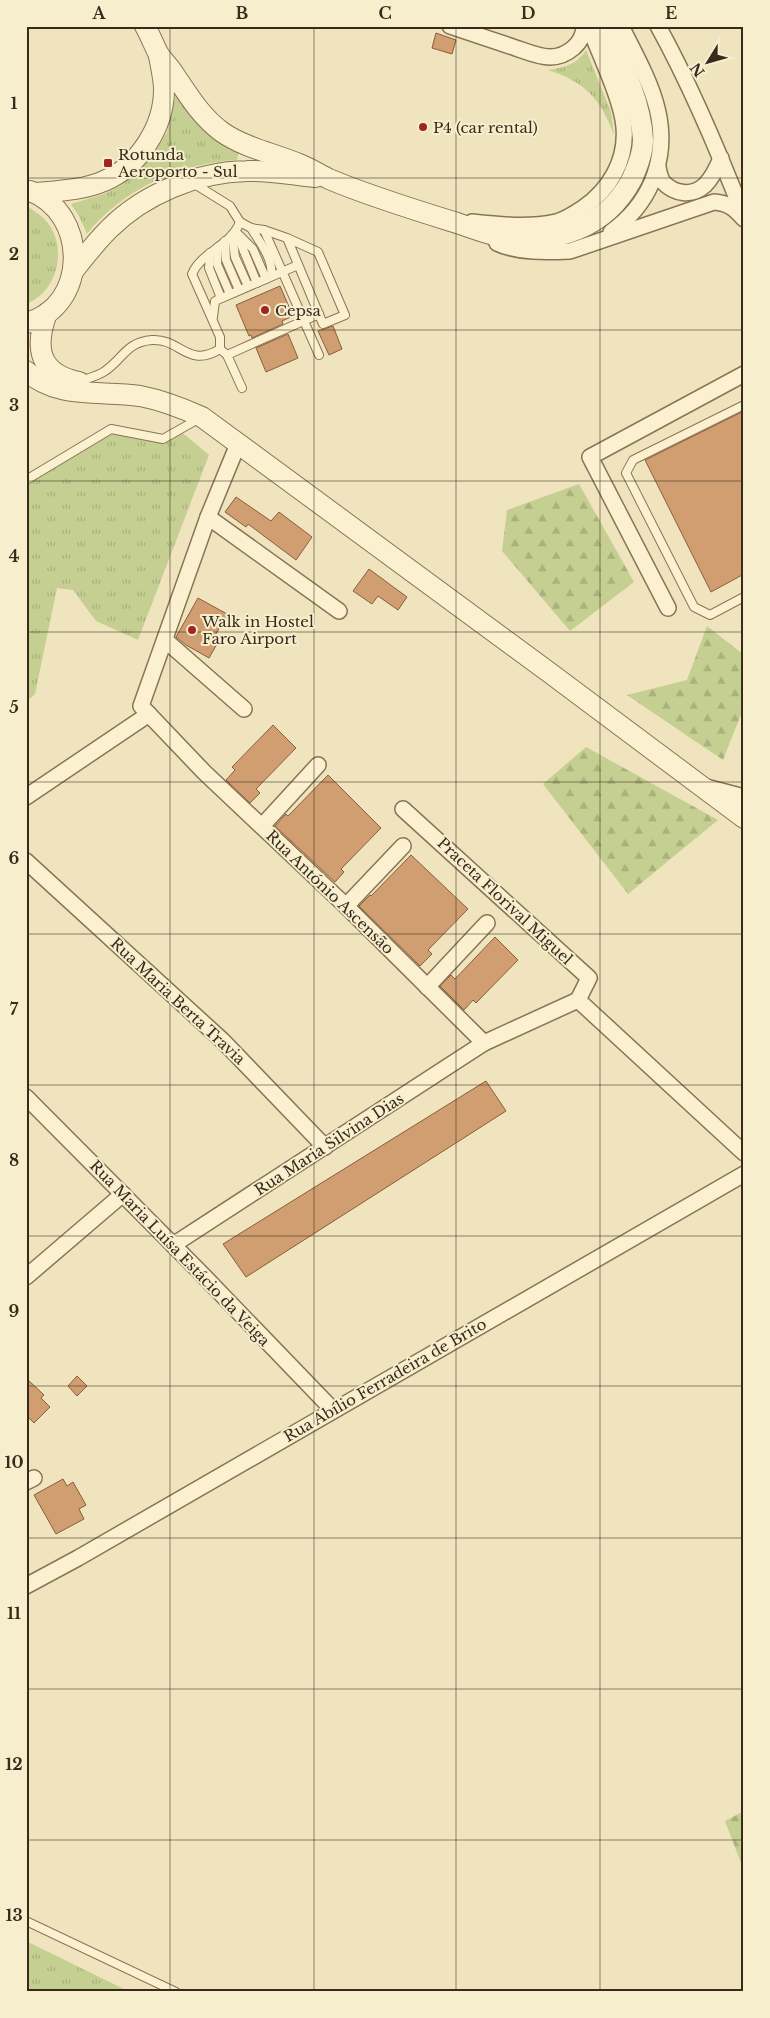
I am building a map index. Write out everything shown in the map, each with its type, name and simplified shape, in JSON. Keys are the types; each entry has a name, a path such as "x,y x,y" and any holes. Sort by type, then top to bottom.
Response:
{"street":[{"path":"145,26 159,56 198,109 223,132 250,147 298,164 330,179 502,237 546,238 565,235 603,216 625,192 637,170 643,142 638,107 625,71 604,26"},
{"path":"450,26 550,58 559,56 575,47 584,30 584,26"},
{"path":"448,220 508,226 537,226 558,222 573,215 595,200 608,185 617,170 623,147 624,126 618,101 589,26"},
{"path":"595,242 623,224 635,210 648,189 658,167 662,142 660,116 651,87 621,26"},
{"path":"658,26 677,61 744,218"},
{"path":"31,191 82,187 104,181 133,160 150,138 156,126 161,108 164,90 159,56"},
{"path":"658,167 661,181 682,194 704,186 714,174 720,158"},
{"path":"74,270 109,229 124,217 159,193 190,181 248,170 330,179"},
{"path":"26,323 47,313 59,301 68,287 74,270 74,247 68,225 55,207 31,191"},
{"path":"448,220 502,246 549,252 570,251 714,202 723,202 733,207 744,218"},
{"path":"47,313 40,331 40,347 44,361 53,372 65,379 112,393"},
{"path":"26,371 41,382 64,391 141,396 171,404 202,417 744,818"},
{"path":"668,608 590,457 744,374"},
{"path":"26,797 149,714 141,706 208,517 238,444"},
{"path":"208,517 339,612"},
{"path":"165,640 244,709"},
{"name":"Rua António Ascensão","path":"149,714 204,772 346,906 484,1043"},
{"path":"262,826 318,765"},
{"path":"701,786 744,797"},
{"name":"Praceta Florival Miguel","path":"403,809 589,978 578,1000"},
{"path":"346,906 403,846"},
{"name":"Rua Maria Berta Travia","path":"26,861 224,1041 325,1147"},
{"path":"427,987 488,923"},
{"path":"484,1043 578,1000 744,1153"},
{"name":"Rua Maria Silvina Dias","path":"173,1245 484,1043"},
{"name":"Rua Maria Luísa Estácio da Veiga","path":"26,1097 333,1410"},
{"name":"Rua Abílio Ferradeira de Brito","path":"26,1586 78,1558 744,1174"},
{"path":"26,1277 122,1194"}],"lane":[{"path":"190,181 230,206 240,222 251,228 264,230 287,238 318,252 345,315 323,324 287,238"},
{"path":"240,222 234,234 196,264 192,274 220,337 220,349 227,355 242,388"},
{"path":"251,228 262,246 272,270 268,278"},
{"path":"264,230 319,356"},
{"path":"234,234 253,249 268,278"},
{"path":"234,234 257,283"},
{"path":"234,234 235,257 248,286"},
{"path":"225,241 226,260 239,290"},
{"path":"218,247 217,264 230,294"},
{"path":"210,253 209,268 221,298"},
{"path":"212,319 215,301 298,265"},
{"path":"227,355 319,314"},
{"path":"80,382 106,370 128,347 152,340 165,342 194,355 208,356 220,349"},
{"path":"744,404 632,460 626,473 694,607 710,615 744,597"},
{"path":"26,480 111,430 164,438 202,417"},
{"path":"26,1921 176,1992"}],"green space":[{"path":"586,50 611,112 614,135 603,111 582,86 548,70 574,62"},
{"path":"176,95 239,150 237,160 195,167 154,181 117,204 87,234 71,204 104,194 122,185 152,157 167,132"},
{"path":"26,206 39,214 50,226 58,248 58,259 56,271 45,291 36,299 26,304"},
{"path":"111,429 163,438 179,430 209,455 138,640 96,621 73,590 57,588 35,694 26,702 26,480"},
{"path":"579,484 634,582 570,631 502,551 507,510"},
{"path":"707,626 744,655 744,707 723,760 627,695 687,680"},
{"path":"586,747 718,820 628,894 543,784"},
{"path":"744,1811 744,1871 725,1821"},
{"path":"26,1941 130,1992 26,1992"}],"building":[{"path":"436,33 456,40 452,54 432,48"},
{"name":"Cepsa","path":"280,286 293,316 282,321 283,324 252,338 251,335 249,336 236,305"},
{"path":"333,326 342,349 329,355 318,331"},
{"path":"288,334 298,358 266,372 256,348"},
{"path":"744,411 744,574 711,592 645,460"},
{"path":"236,497 271,521 279,512 312,537 296,560 248,524 246,527 225,512"},
{"path":"369,569 407,597 398,610 378,596 372,604 353,591"},
{"name":"Walk in Hostel Faro Airport","path":"198,598 227,614 212,641 217,644 209,658 176,637"},
{"path":"273,725 296,748 256,789 260,793 250,803 226,780 235,770 232,767"},
{"path":"328,775 381,828 341,869 344,872 335,882 275,826 286,814 288,816"},
{"path":"411,855 468,909 428,950 432,954 420,966 359,906"},
{"path":"495,937 518,960 476,1003 473,1000 464,1010 440,986 451,975 455,979"},
{"path":"486,1081 506,1111 246,1277 223,1244"},
{"path":"77,1376 87,1386 77,1396 68,1386"},
{"path":"26,1378 44,1395 41,1398 50,1407 34,1423 26,1415"},
{"path":"63,1479 67,1486 73,1482 86,1505 79,1509 84,1519 56,1534 34,1495"}],"place":[{"name":"P4 (car rental)","path":"423,127"},
{"name":"Rotunda Aeroporto - Sul","path":"108,163"},
{"name":"Cepsa","path":"265,310"},
{"name":"Walk in Hostel Faro Airport","path":"192,630"}]}
